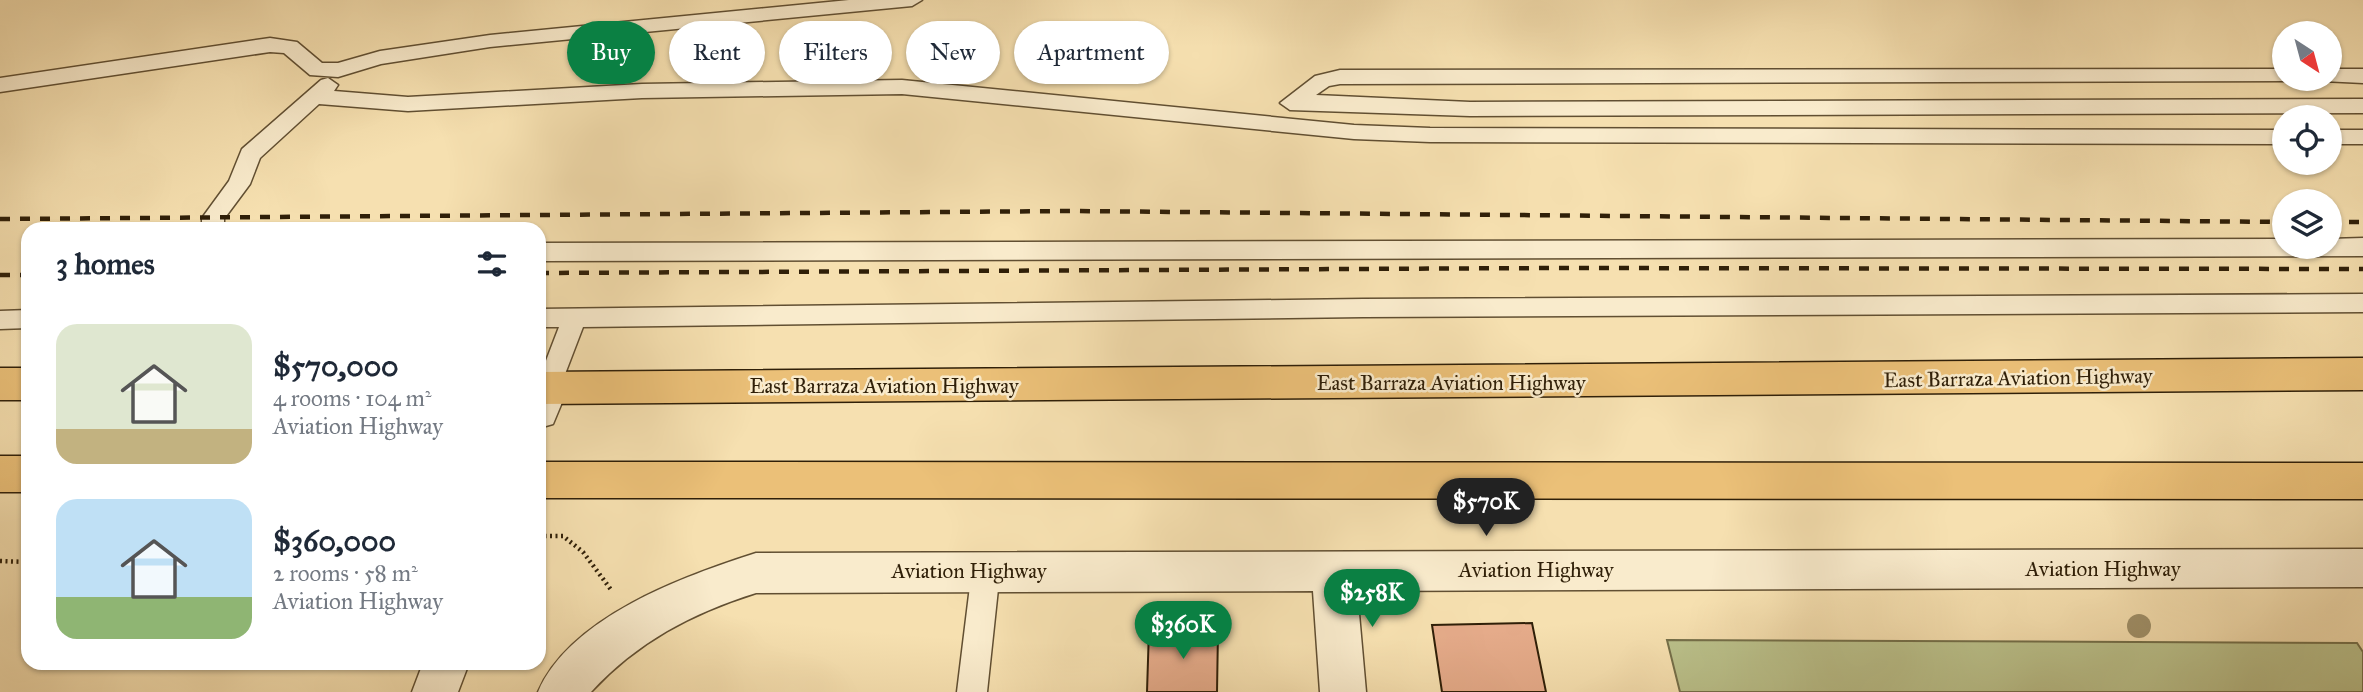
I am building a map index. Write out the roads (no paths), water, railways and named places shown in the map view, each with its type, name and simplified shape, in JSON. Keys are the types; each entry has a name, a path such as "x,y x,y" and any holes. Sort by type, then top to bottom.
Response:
{"main road":[{"name":"East Barraza Aviation Highway","path":"546,396 2363,374"},
{"path":"0,384 21,384"},
{"path":"0,474 21,474"},
{"path":"546,480 2363,481"}],"street":[{"name":"Aviation Highway","path":"561,692 592,656 635,622 694,592 756,573 986,570 2363,568"},
{"path":"1334,571 1343,692"},
{"path":"435,692 443,670"}],"lane":[{"path":"0,85 270,45 290,47 317,69 338,70 380,58 490,41 912,0"},
{"path":"213,222 213,218 239,184 250,154 318,97 338,70"},
{"path":"1244,121 1293,101 1322,81 1340,77 2272,76"},
{"path":"2342,76 2363,76"},
{"path":"318,97 408,104 642,91 902,87 1354,132 1498,137 2272,138"},
{"path":"1293,101 1470,109 2363,106"},
{"path":"2342,138 2363,138"},
{"path":"546,252 2363,247"},
{"path":"546,318 1363,308 2363,303"},
{"path":"546,386 574,318"},
{"path":"0,320 21,319"},
{"path":"972,692 986,570"}],"railway":[{"path":"0,219 1072,211 2272,222"},
{"path":"2342,222 2363,222"},
{"path":"546,273 1555,268 2363,269"},
{"path":"0,275 21,275"}]}
